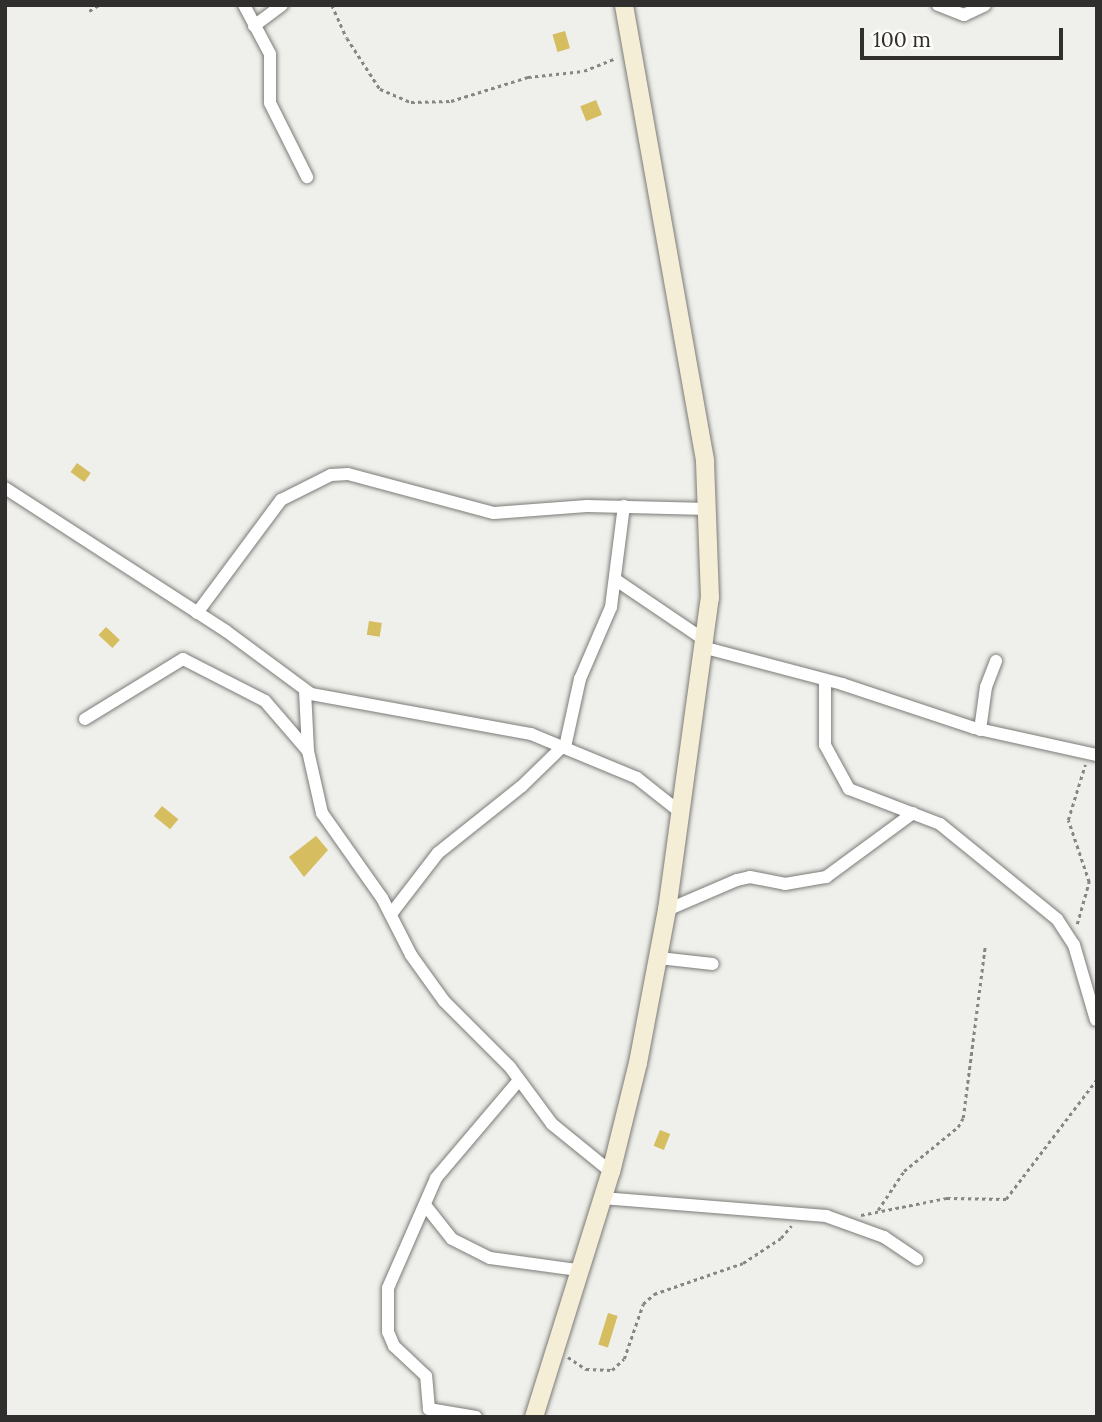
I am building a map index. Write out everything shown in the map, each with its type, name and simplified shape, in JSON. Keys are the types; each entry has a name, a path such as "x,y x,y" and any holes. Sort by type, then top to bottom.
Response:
{"street":[{"path":"244,5 270,54 270,103 307,177"},
{"path":"254,26 282,5"},
{"path":"534,1417 611,1172 659,958 706,645 712,559 705,460 668,244 630,53 624,5"},
{"path":"937,5 964,15 985,5"},
{"path":"197,613 281,500 331,475 348,474 494,513 624,506 709,509"},
{"path":"5,488 197,613 305,691 352,704 531,734 636,778 680,812"},
{"path":"391,914 438,853 522,786 564,747 580,680 611,607 624,506"},
{"path":"616,580 706,645 980,730 1096,755"},
{"path":"85,719 183,659 265,702 309,751"},
{"path":"980,730 984,694 996,661"},
{"path":"825,680 825,745 836,771 849,789 871,801 914,813 958,837 1056,919 1071,940 1096,1020"},
{"path":"305,691 309,751 322,813 391,914 411,955 444,1001 474,1027 552,1124 611,1172"},
{"path":"667,910 750,877 785,884 826,877 914,813"},
{"path":"659,958 713,964"},
{"path":"476,1417 429,1409 426,1376 394,1346 388,1332 388,1288 448,1160 519,1080"},
{"path":"602,1198 802,1212 841,1221 884,1237 917,1259"},
{"path":"425,1205 452,1239 490,1258 578,1270"}],"path":[{"path":"89,11 99,5"},
{"path":"332,5 347,38 380,89 411,103 452,101 528,77 584,71 630,53"},
{"path":"1071,940 1089,882 1068,820 1084,766 1096,755"},
{"path":"878,1210 904,1171 958,1127 963,1118 985,946"},
{"path":"841,1221 878,1210 969,1195 1006,1199 1097,1079"},
{"path":"554,1348 586,1369 612,1370 624,1359 643,1304 654,1294 756,1257 781,1238 802,1212"}],"building":[{"path":"565,31 570,48 557,52 553,35"},
{"path":"596,100 602,115 586,121 580,106"},
{"path":"77,463 91,473 84,482 71,472"},
{"path":"369,621 382,623 380,637 367,635"},
{"path":"106,627 120,640 112,648 98,635"},
{"path":"162,806 178,819 170,829 154,816"},
{"path":"316,836 328,850 304,877 289,857"},
{"path":"660,1130 670,1134 664,1150 654,1146"},
{"path":"608,1313 618,1316 608,1347 598,1345"}]}
